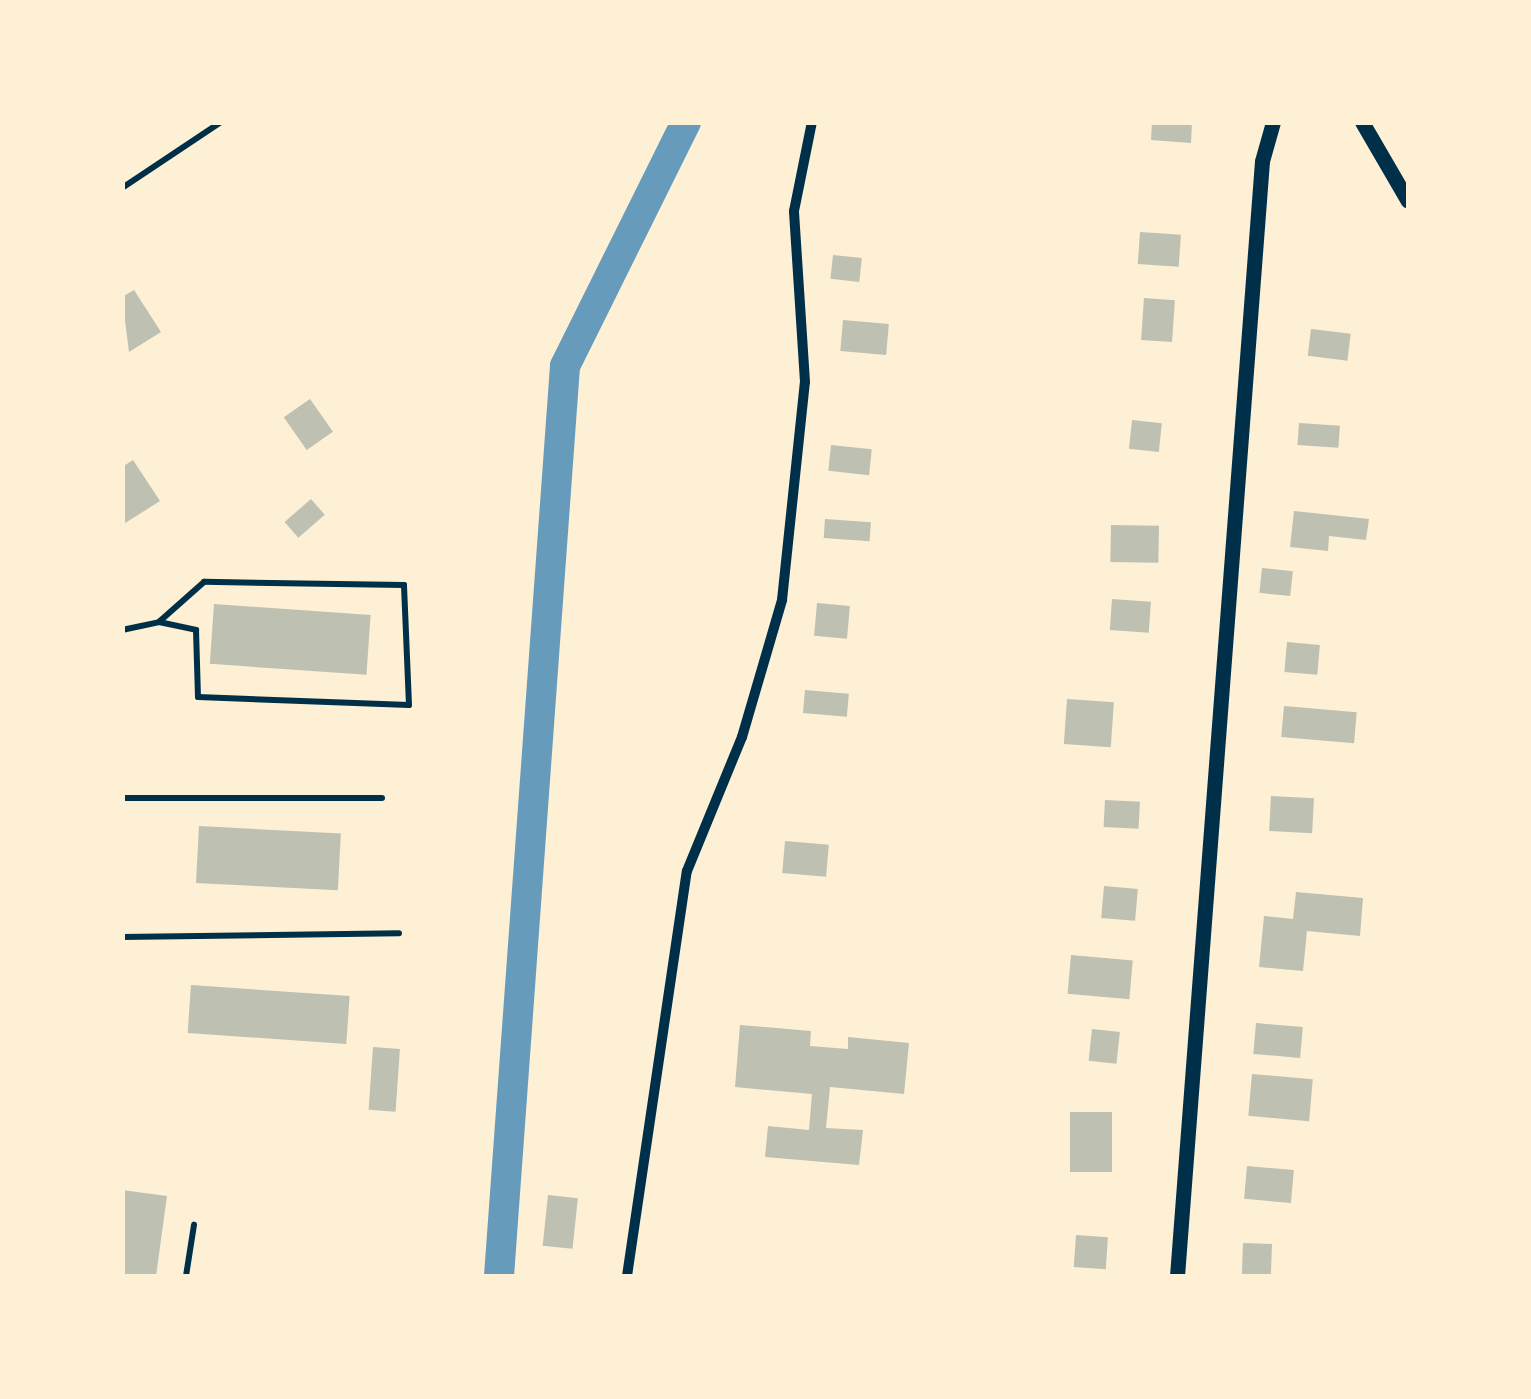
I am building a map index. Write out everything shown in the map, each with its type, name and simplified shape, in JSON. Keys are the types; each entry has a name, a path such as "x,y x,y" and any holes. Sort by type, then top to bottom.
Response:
{"street":[{"path":"628,1276 687,871 742,738 782,600 805,382 794,211 812,122"},
{"path":"1177,1276 1262,160 1273,122"},
{"path":"1362,122 1408,201"}],"lane":[{"path":"122,188 221,122"},
{"path":"122,630 158,622 196,630 198,696 409,705 404,585 204,582 158,622"},
{"path":"122,798 382,798"},
{"path":"122,936 399,933"},
{"path":"186,1276 194,1225"}],"building":[{"path":"1152,122 1192,122 1191,143 1151,140"},
{"path":"1140,232 1181,235 1179,267 1138,264"},
{"path":"833,255 862,258 859,282 830,279"},
{"path":"134,290 161,332 129,352 122,297"},
{"path":"1144,298 1175,300 1172,342 1141,340"},
{"path":"843,320 889,324 886,355 840,351"},
{"path":"1311,329 1351,334 1347,361 1308,356"},
{"path":"310,399 333,432 307,450 284,417"},
{"path":"1132,420 1162,423 1159,452 1129,449"},
{"path":"1299,423 1340,426 1338,448 1297,445"},
{"path":"831,445 872,449 869,475 828,471"},
{"path":"133,460 160,501 122,525 122,467"},
{"path":"311,499 325,515 298,538 285,522"},
{"path":"1294,511 1369,519 1366,540 1329,536 1328,551 1290,547"},
{"path":"825,519 871,522 870,541 824,538"},
{"path":"1111,525 1159,526 1158,563 1110,562"},
{"path":"1262,568 1293,571 1290,596 1259,593"},
{"path":"1112,599 1151,602 1149,633 1110,630"},
{"path":"817,603 850,606 847,639 814,636"},
{"path":"214,604 371,615 366,675 210,664"},
{"path":"1287,642 1320,645 1317,675 1284,672"},
{"path":"805,690 849,694 847,717 803,713"},
{"path":"1067,699 1114,702 1111,747 1064,744"},
{"path":"1284,706 1357,712 1354,743 1281,737"},
{"path":"1271,796 1314,798 1312,833 1269,831"},
{"path":"1105,800 1140,802 1139,829 1104,827"},
{"path":"199,826 341,833 338,890 196,883"},
{"path":"785,841 829,845 826,877 782,873"},
{"path":"1104,886 1138,889 1135,921 1101,918"},
{"path":"1296,892 1363,898 1360,936 1307,931 1303,971 1259,967 1264,916 1293,919"},
{"path":"1071,955 1133,960 1129,999 1068,994"},
{"path":"191,985 350,996 346,1044 188,1033"},
{"path":"1256,1023 1303,1027 1300,1058 1253,1054"},
{"path":"740,1025 811,1031 810,1046 848,1049 848,1037 909,1043 904,1094 830,1087 826,1128 863,1130 859,1165 765,1157 768,1126 809,1130 812,1094 735,1087"},
{"path":"1092,1029 1120,1032 1117,1064 1089,1061"},
{"path":"373,1047 400,1049 396,1112 369,1110"},
{"path":"1252,1074 1313,1079 1309,1121 1248,1116"},
{"path":"1070,1112 1112,1112 1112,1172 1070,1172"},
{"path":"1247,1166 1294,1170 1291,1203 1244,1199"},
{"path":"122,1190 167,1196 156,1276 122,1276"},
{"path":"548,1195 578,1198 573,1249 543,1246"},
{"path":"1076,1235 1108,1237 1106,1269 1074,1267"},
{"path":"1243,1243 1272,1244 1271,1276 1242,1276"}],"waterway":[{"path":"499,1276 565,366 686,122"}]}
